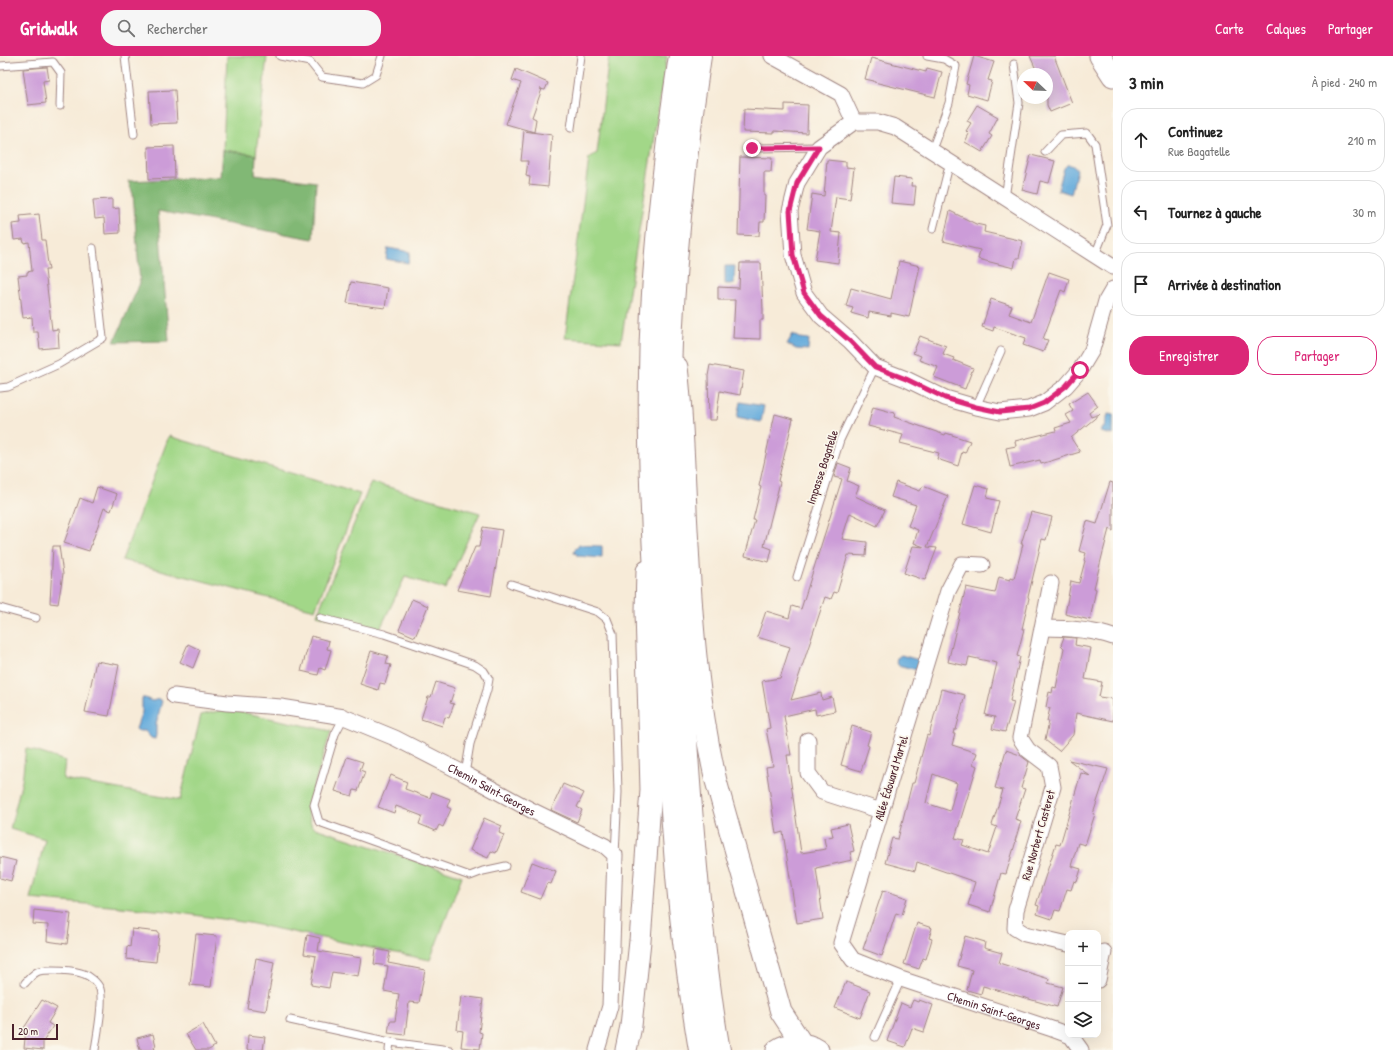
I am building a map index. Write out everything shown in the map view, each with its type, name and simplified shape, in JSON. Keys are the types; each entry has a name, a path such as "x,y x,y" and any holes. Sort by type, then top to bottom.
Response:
{"main road":[{"path":"626,1050 631,1026 639,948 651,790 646,611 650,366 654,285 660,208 680,56"},
{"path":"700,56 690,124 677,238 671,318 669,451 687,754 697,882 719,1050"},
{"path":"1100,56 1113,76"},
{"path":"671,318 682,408 694,647 707,743 716,781 781,1012 810,1047"},
{"path":"650,438 657,606 678,885 686,961 700,1050"},
{"path":"777,1050 791,1044 810,1047"}],"street":[{"path":"772,56 788,60 842,94 854,122"},
{"path":"1113,268 895,127 878,122 854,122 819,147 797,183 790,211 793,255 804,293 821,316 850,341 875,367 906,379 945,398 976,407 1000,412 1029,409 1044,403 1066,386 1080,370 1092,350 1106,301 1113,289"},
{"name":"Allée Édouard Martel","path":"902,979 853,960 841,943 948,590 962,564 982,565"},
{"path":"1051,583 1042,628 1103,633 1113,637"},
{"name":"Rue Norbert Casteret","path":"1042,628 1020,738 1028,750 1049,766 1053,787 1016,910 1015,928 1025,934 1065,943"},
{"name":"Chemin Saint-Georges","path":"174,696 227,703 281,707 344,717 395,738 531,810 605,846 615,855"},
{"path":"808,740 808,773 822,792 881,811"},
{"path":"597,1050 610,1006 615,855"},
{"path":"1101,968 1105,951"},
{"name":"Chemin Saint-Georges","path":"902,979 1052,1028 1071,1036 1082,1050"},
{"path":"1082,1050 1085,1038"}],"lane":[{"path":"125,56 134,134"},
{"path":"280,56 310,62 322,77 363,83 376,75 382,56"},
{"path":"570,128 581,56"},
{"path":"927,56 944,59 956,66 949,103 932,150"},
{"path":"0,66 53,62 61,73 60,106"},
{"path":"1005,198 1019,103 1014,64"},
{"path":"1045,152 1061,135 1086,133 1095,144 1107,225 1095,256"},
{"path":"752,148 819,147"},
{"path":"933,229 950,162"},
{"path":"0,388 8,387 59,364 103,338 93,248"},
{"path":"976,407 1001,351"},
{"name":"Impasse Bagatelle","path":"797,577 840,440 875,367"},
{"path":"511,584 598,612 607,619 613,634 618,792 615,855"},
{"path":"0,608 36,618"},
{"path":"320,618 384,634 475,665 484,671 489,679 487,690 470,744 465,774"},
{"path":"344,717 335,734 314,805 319,822 470,876 483,871 506,866"},
{"path":"25,983 36,972 45,970 84,974 94,981 100,988 101,1001 95,1050"},
{"path":"875,1036 902,979"},
{"path":"290,1020 390,1046 450,1050"}],"green space":[{"path":"227,56 267,56 256,155 223,150"},
{"path":"609,56 667,56 621,342 565,338 589,158 597,153"},
{"path":"223,150 256,155 255,174 316,182 313,239 158,211 169,341 114,342 140,283 133,194 128,181 221,177"},
{"path":"169,436 360,494 315,610 122,560"},
{"path":"371,482 480,513 445,589 405,577 379,631 317,615"},
{"path":"227,709 331,731 307,809 312,827 462,876 430,960 249,923 167,911 30,899 45,839 10,829 22,781 26,748 65,761 63,779 180,800 201,715"}],"water":[{"path":"1067,165 1075,167 1077,170 1071,194 1058,190 1064,168"},
{"path":"388,248 410,252 408,263 386,259"},
{"path":"725,266 735,266 734,284 725,284"},
{"path":"793,334 800,338 809,339 808,350 796,349 787,344"},
{"path":"740,402 764,406 761,422 737,417"},
{"path":"1108,414 1113,415 1113,435 1100,432 1102,427 1104,428"},
{"path":"579,545 602,546 602,558 577,556 577,554 574,553 575,549"},
{"path":"901,655 919,660 921,662 917,670 898,665 896,659"},
{"path":"142,698 152,701 159,699 162,701 156,724 155,739 151,738 145,731 138,731 136,729 142,712"}],"building":[{"path":"974,56 994,62 988,80 992,81 987,100 967,94 969,85 966,84"},
{"path":"1030,56 1054,56 1072,103 1050,112 1047,104 1053,104 1053,68 1035,68"},
{"path":"871,58 926,72 927,68 942,72 935,97 865,79"},
{"path":"47,67 49,80 43,81 46,103 28,105 23,69"},
{"path":"516,69 548,83 545,90 542,89 532,117 536,119 534,132 506,124 521,83 512,80"},
{"path":"175,90 177,123 151,124 149,91"},
{"path":"785,104 808,105 807,133 774,131 774,133 743,132 744,109 785,111"},
{"path":"977,105 998,117 989,134 992,136 982,152 965,142 969,134 966,131 971,123 967,121"},
{"path":"524,131 552,135 548,187 529,185 530,177 526,176 528,161 521,161"},
{"path":"174,146 175,178 149,179 148,147"},
{"path":"1031,155 1055,161 1049,183 1040,181 1037,194 1022,190"},
{"path":"740,157 772,158 771,172 764,172 764,222 760,222 759,236 738,235"},
{"path":"827,160 846,162 846,167 854,168 850,199 836,197 831,232 841,233 838,263 815,260 820,231 807,229 812,194 824,196"},
{"path":"894,177 912,179 911,186 916,186 914,205 891,203"},
{"path":"112,199 112,209 119,208 120,233 105,234 104,218 95,219 93,200"},
{"path":"950,211 976,224 985,226 984,232 1023,241 1019,258 1016,258 1014,268 978,259 980,250 943,241"},
{"path":"39,214 42,240 45,240 49,270 45,270 52,330 58,329 59,347 40,349 38,332 33,332 32,317 23,318 18,276 27,275 27,272 32,271 29,242 24,243 23,239 14,240 12,224 21,223 20,216"},
{"path":"899,261 920,266 909,317 891,313 891,316 869,312 868,318 851,313 853,308 846,306 851,288 891,299"},
{"path":"740,263 761,263 763,320 760,320 760,339 733,338 735,300 718,300 718,287 739,288"},
{"path":"1049,272 1069,279 1065,292 1061,290 1043,339 1048,340 1043,352 1023,345 1026,338 994,327 993,331 982,327 991,299 1012,306 1009,314 1031,322"},
{"path":"351,282 388,288 385,308 347,303"},
{"path":"920,336 946,346 943,354 954,358 953,360 973,368 965,389 934,377 938,367 919,360 921,356 913,353"},
{"path":"710,365 744,371 740,395 720,391 716,420 709,420 708,376"},
{"path":"1088,392 1098,406 1089,413 1091,417 1100,414 1071,438 1080,452 1041,464 1040,460 1010,467 1006,448 1016,446 1015,441 1056,431 1055,428 1071,423 1066,415 1073,411 1069,404"},
{"path":"873,407 895,413 894,417 945,435 946,433 970,441 965,453 962,452 958,466 937,459 939,453 900,443 903,435 868,426"},
{"path":"775,414 793,419 778,481 780,482 764,546 772,549 769,562 745,556 755,520 753,520 761,487 759,486"},
{"path":"838,463 851,468 847,481 859,486 855,496 885,510 877,526 850,513 842,539 867,542 866,556 848,555 837,593 834,592 831,599 825,597 791,700 821,693 822,700 832,697 835,711 816,715 815,709 784,716 791,755 787,755 801,853 826,849 824,838 833,836 831,828 848,824 854,851 850,852 852,860 816,868 823,919 797,923 783,832 776,834 766,767 773,766 766,729 770,728 762,681 780,678 790,647 757,637 766,611 789,618 792,606 801,609 842,479 834,477"},
{"path":"896,482 920,491 923,486 948,496 927,547 937,548 925,580 904,573 913,546 924,547 914,543 918,530 908,526 916,505 891,497"},
{"path":"1110,482 1113,483 1113,531 1109,529 1094,588 1096,589 1090,620 1065,614 1071,581 1079,583 1085,561 1086,553 1079,551 1087,521 1097,524"},
{"path":"975,485 989,489 987,498 999,501 991,532 963,524"},
{"path":"97,487 117,494 111,511 104,508 89,551 64,543 80,498 92,503"},
{"path":"1031,512 1052,517 1046,540 1042,539 1028,597 1022,629 1024,629 1017,656 1020,657 1010,701 1014,702 1005,732 992,729 995,717 985,715 997,663 969,657 967,666 948,662 966,587 995,593 999,577 1010,580 1010,578 1014,579 1023,544 1021,544"},
{"path":"483,527 502,530 491,596 457,590 475,547 479,547"},
{"path":"53,546 59,546 63,574 58,604 50,603"},
{"path":"412,599 428,606 415,637 399,630"},
{"path":"311,636 329,641 327,649 331,650 325,670 320,668 318,675 301,671"},
{"path":"1064,637 1076,638 1075,645 1091,648 1085,679 1102,682 1099,697 1113,699 1113,721 1076,713 1073,735 1059,751 1045,740 1050,708 1046,707 1049,692 1052,693 1053,687 1056,688 1064,648 1061,645"},
{"path":"188,644 200,650 193,668 180,662"},
{"path":"371,651 388,656 386,664 391,665 385,684 380,683 378,690 360,684"},
{"path":"96,661 119,665 109,716 85,712"},
{"path":"436,682 455,688 450,703 454,704 449,718 445,717 442,726 421,719 428,697 431,697"},
{"path":"941,689 965,695 956,730 954,730 953,734 955,734 952,745 977,753 973,764 977,766 955,838 964,840 962,845 988,854 997,827 992,825 1003,790 995,788 1006,750 1020,755 1029,762 1021,788 1025,789 1015,819 1021,821 1016,841 1006,874 1001,873 990,912 968,905 975,882 917,862 915,871 885,863 892,838 898,839 912,783 914,783 927,735 929,736","holes":["933,774 957,783 950,811 926,803"]},
{"path":"852,726 871,732 867,745 869,746 861,771 841,765"},
{"path":"347,757 363,762 360,770 365,772 358,791 354,790 352,796 335,791"},
{"path":"1069,760 1108,769 1093,814 1095,814 1085,845 1078,843 1071,866 1081,869 1077,882 1074,881 1071,890 1067,889 1060,911 1055,910 1052,919 1037,914 1039,906 1036,905 1056,844 1060,845 1081,773 1090,776"},
{"path":"391,775 407,782 405,789 430,798 432,792 450,799 447,807 451,809 443,827 439,825 436,831 419,824 422,816 396,806 394,813 378,807"},
{"path":"563,784 584,793 577,807 582,810 577,822 551,810"},
{"path":"484,818 502,826 499,833 504,835 496,853 491,851 488,858 470,850"},
{"path":"0,857 16,861 11,881 0,878"},
{"path":"532,862 556,871 551,884 547,883 540,899 521,892"},
{"path":"883,890 907,898 902,915 896,913 882,956 863,949"},
{"path":"34,910 71,914 67,944 47,941 48,925 33,924"},
{"path":"917,923 932,928 929,938 932,939 926,959 923,958 919,969 904,964"},
{"path":"132,929 159,932 156,962 126,959 127,946 130,947"},
{"path":"196,934 217,936 211,987 190,985"},
{"path":"307,935 320,938 318,951 361,958 358,976 332,972 329,988 311,985 316,956 304,954"},
{"path":"965,936 985,942 984,948 1002,953 999,963 1049,979 1048,983 1063,987 1057,1007 983,986 981,994 967,990 972,970 957,966"},
{"path":"376,949 390,952 388,963 425,970 419,1003 409,1002 405,1035 388,1033 390,1021 395,1021 399,994 384,991 388,966 374,964"},
{"path":"256,958 274,962 266,1011 247,1008"},
{"path":"846,982 870,991 860,1018 835,1008"},
{"path":"461,996 483,999 479,1032 482,1033 480,1049 461,1047 463,1031 457,1030"},
{"path":"42,1000 57,1008 48,1023 53,1026 43,1042 43,1050 24,1048 26,1029 24,1028"},
{"path":"913,1000 918,1002 919,1000 933,1005 924,1032 912,1028 905,1047 887,1041 901,1003 910,1007"},
{"path":"203,1024 215,1046 209,1050 196,1050 186,1034"},
{"path":"153,1034 156,1046 154,1047 155,1050 140,1050 137,1038"},
{"path":"248,1035 265,1037 263,1050 247,1050"}],"route":[{"path":"752,148 819,147 797,183 790,211 793,255 804,293 821,316 850,341 875,367 906,379 945,398 1000,412 1029,409 1044,403 1066,386 1080,370"}]}
